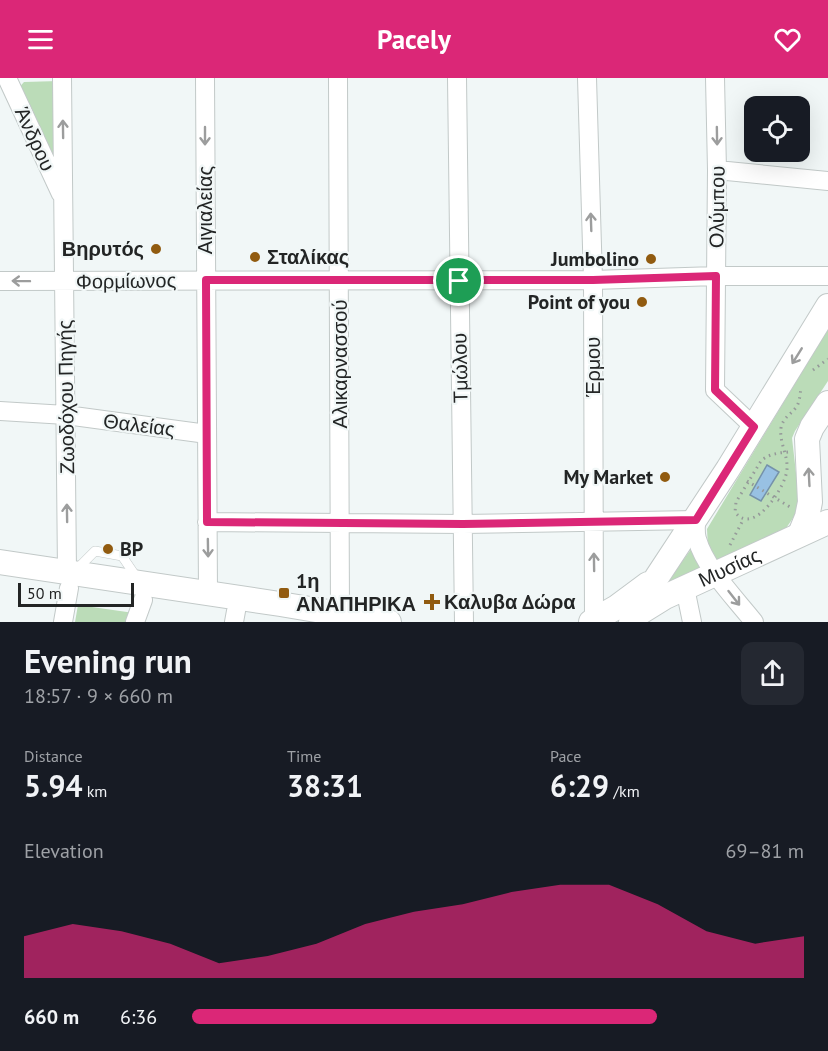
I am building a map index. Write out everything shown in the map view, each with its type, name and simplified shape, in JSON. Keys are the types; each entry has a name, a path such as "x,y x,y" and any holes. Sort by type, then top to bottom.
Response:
{"street":[{"name":"Άνδρου","path":"7,78 64,201"},
{"name":"Ζωοδόχου Πηγής","path":"62,78 70,578 63,622"},
{"name":"Αιγιαλείας","path":"205,78 208,593"},
{"name":"Αλικαρνασσού","path":"338,78 340,614"},
{"name":"Τμώλου","path":"457,78 464,622"},
{"name":"Έρμου","path":"587,78 593,280 593,621"},
{"name":"Ολύμπου","path":"715,78 717,170 715,390 754,427"},
{"path":"717,170 828,181"},
{"name":"Φορμίωνος","path":"0,281 459,281 828,276"},
{"path":"633,621 669,587 696,520 828,306"},
{"path":"812,524 807,439 828,403"},
{"name":"Θαλείας","path":"0,411 66,416 207,434"},
{"path":"207,522 463,524 696,520"},
{"path":"696,520 696,536 700,550 754,622"},
{"name":"Μυσίας","path":"669,587 716,573 812,524"},
{"path":"0,562 70,578 139,602 235,616 302,622"},
{"path":"0,579 70,578"},
{"path":"593,621 617,607 669,587"},
{"path":"669,587 692,622"},
{"path":"139,602 208,593 389,622"}],"path":[{"path":"808,375 828,359"},
{"path":"802,384 798,404 781,426 784,453 787,472 774,497 765,510 752,519 743,520 735,512 736,502 765,456 784,453 808,450"},
{"path":"754,485 812,524"}],"green space":[{"path":"59,81 53,163 15,92 24,82"},
{"path":"828,329 828,381 792,438 800,508 784,531 717,561 708,548 707,529"},
{"path":"692,548 705,568 670,587 666,583"},
{"path":"78,605 134,613 131,622 75,622"}],"water":[{"path":"767,465 779,472 761,501 750,495"}],"place":[{"name":"Βηρυτός","path":"156,249"},
{"name":"Σταλίκας","path":"255,257"},
{"name":"Jumbolino","path":"651,259"},
{"name":"Point of you","path":"642,302"},
{"name":"My Market","path":"665,477"},
{"name":"BP","path":"108,549"},
{"name":"1η ΑΝΑΠΗΡΙΚΑ","path":"284,593"},
{"name":"Καλυβα Δώρα","path":"432,602"}],"route":[{"path":"716,276 715,390 754,427 696,520 463,524 207,522 206,280 459,281 716,276"}]}
